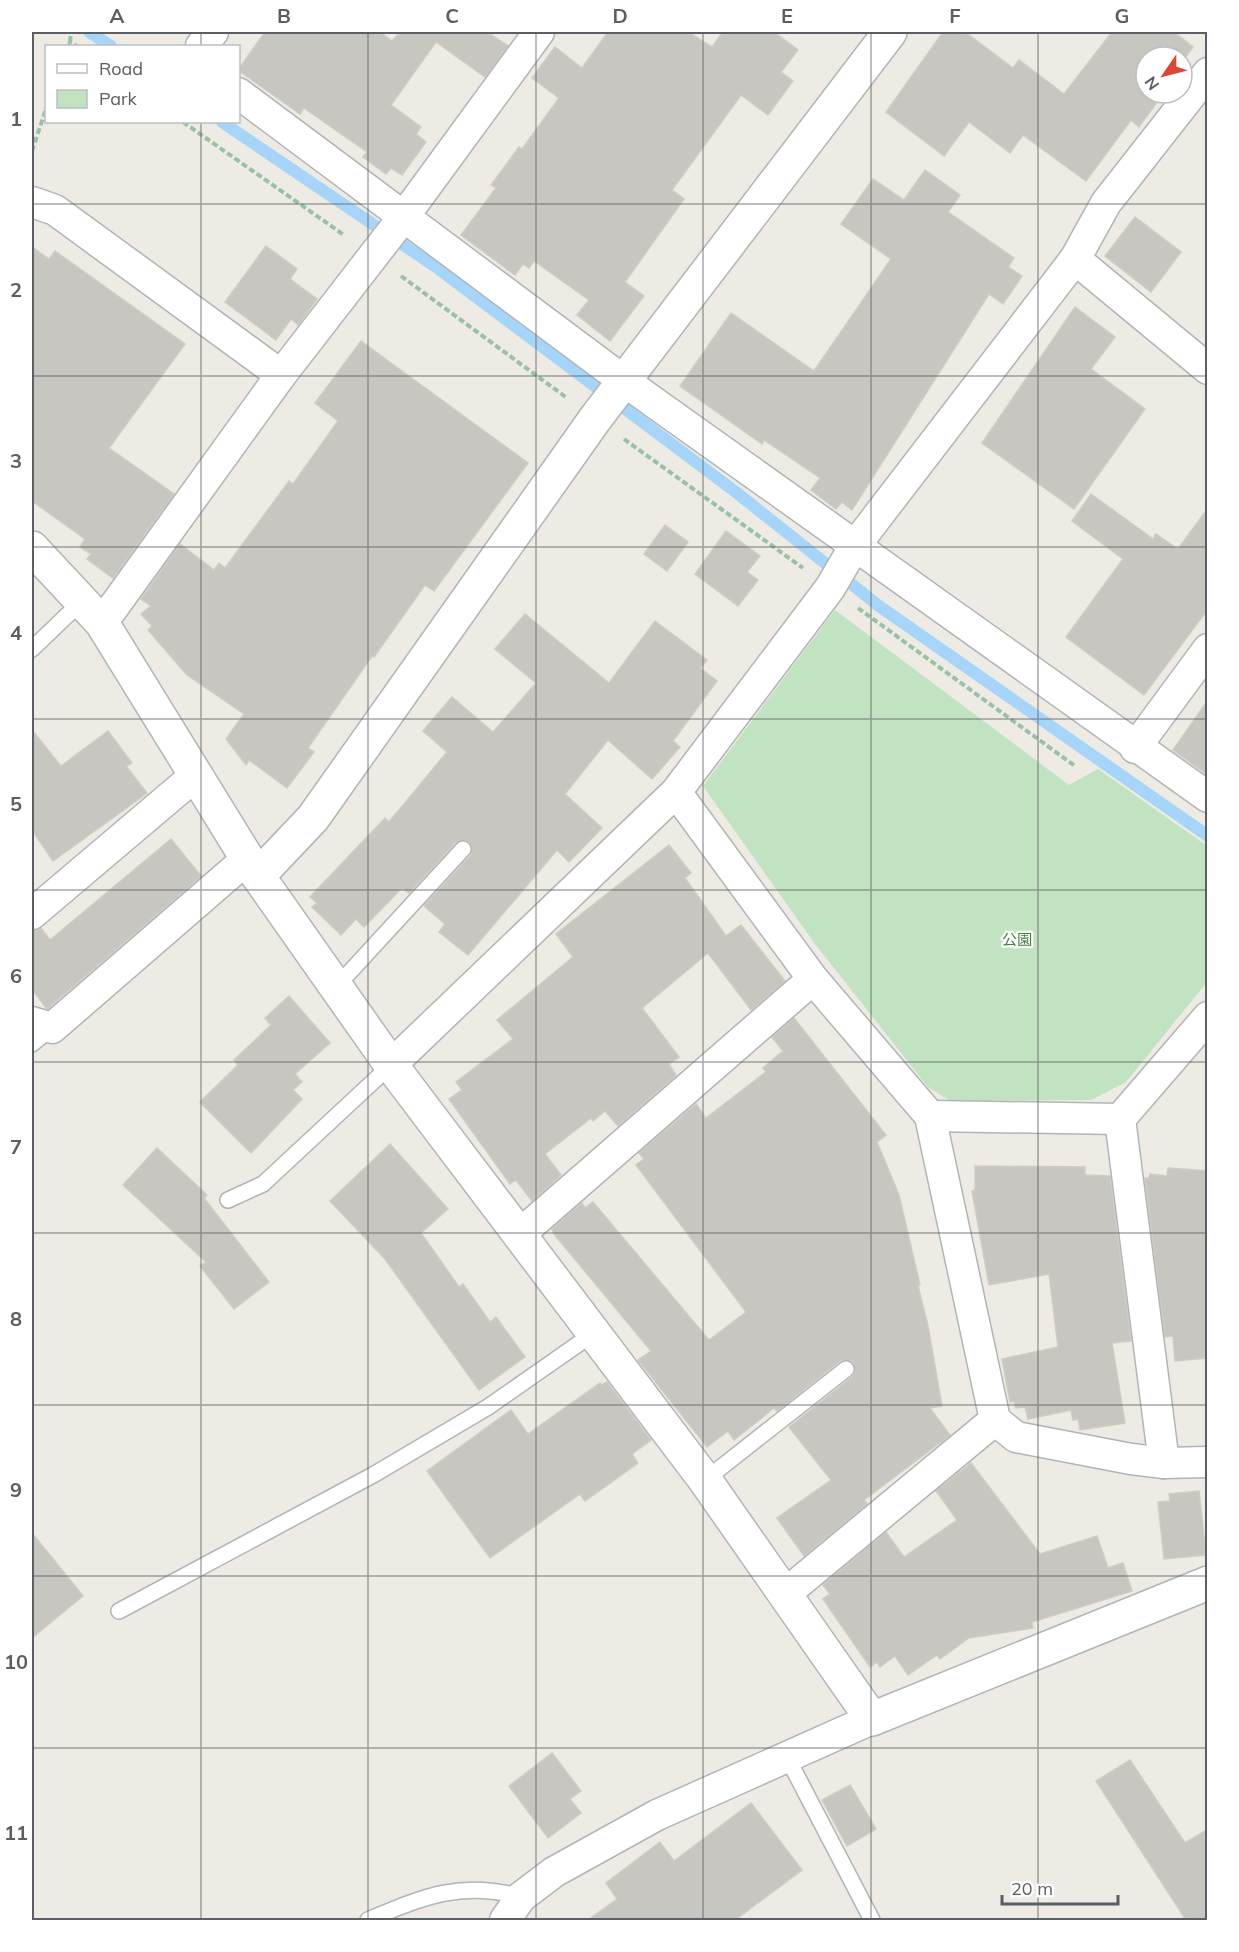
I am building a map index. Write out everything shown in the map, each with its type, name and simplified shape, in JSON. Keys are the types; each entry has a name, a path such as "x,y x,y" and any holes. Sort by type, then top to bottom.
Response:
{"street":[{"path":"202,45 213,32"},
{"path":"92,612 405,215 539,32"},
{"path":"38,1031 314,818 595,419 890,32"},
{"path":"391,1065 676,792 831,588 854,548 1076,259 1106,203 1208,73"},
{"path":"240,94 405,215 624,381 854,548 1135,748 1208,797"},
{"path":"32,202 55,210 281,375"},
{"path":"1076,259 1208,369"},
{"path":"32,548 92,612 252,867 336,987 391,1065 705,1480 872,1719"},
{"path":"1135,748 1208,649"},
{"path":"32,914 196,775"},
{"path":"676,792 813,979 930,1116 995,1420 1016,1437 1164,1463 1208,1462"},
{"path":"520,1234 813,979"},
{"path":"1164,1463 1120,1119 1208,1017"},
{"path":"930,1116 1120,1119"},
{"path":"784,1594 995,1420"},
{"path":"513,1909 554,1872 657,1815 872,1719 1208,1583"}],"lane":[{"path":"32,649 92,612"},
{"path":"336,987 463,849"},
{"path":"228,1200 263,1184 391,1065"},
{"path":"119,1611 373,1475 488,1407 594,1332"},
{"path":"705,1480 846,1369"},
{"path":"787,1757 872,1920"},
{"path":"368,1920 410,1902 452,1890 492,1889 513,1909"}],"path":[{"path":"70,44 71,32"},
{"path":"32,151 45,112"},
{"path":"184,123 373,256 1075,766"}],"green space":[{"name":"公園","path":"835,610 1069,785 1098,769 1207,846 1207,982 1126,1082 1091,1100 950,1101 928,1087 815,944 703,786"}],"building":[{"path":"265,32 380,32 392,41 400,32 487,32 508,46 485,77 436,42 391,105 421,127 416,134 426,142 402,175 391,168 386,174 363,157 367,152 304,108 300,114 240,71 240,67"},
{"path":"608,32 688,32 712,47 723,32 774,32 798,50 781,72 793,81 768,115 741,95 672,190 684,199 625,282 644,296 610,341 577,315 589,300 534,261 529,268 523,264 515,275 461,235 496,188 491,185 519,147 522,149 559,98 532,78 555,47 582,68"},
{"path":"943,32 965,32 1013,68 1019,60 1064,94 1112,32 1174,32 1190,45 1134,45 1134,105 1155,105 1139,127 1131,120 1086,181 1023,135 1010,153 969,122 944,156 886,112"},
{"path":"925,170 960,195 948,212 1014,258 1008,267 1022,276 1003,304 989,294 852,510 842,502 836,509 811,490 820,478 764,440 762,444 680,386 731,313 814,371 891,259 841,224 873,179 904,200"},
{"path":"1135,217 1181,252 1151,292 1105,256"},
{"path":"266,246 297,269 290,279 317,299 298,325 291,319 276,340 225,302"},
{"path":"32,247 49,259 55,251 185,344 109,448 174,494 113,578 87,559 91,554 80,547 85,539 32,501"},
{"path":"1075,307 1115,337 1091,369 1145,409 1074,509 982,443"},
{"path":"361,341 528,463 434,591 425,585 374,657 372,656 308,748 314,752 287,788 249,760 246,765 226,739 244,714 187,675 148,630 152,626 141,614 151,606 141,599 180,544 214,570 219,563 225,568 289,481 293,484 338,421 315,403"},
{"path":"1091,494 1153,539 1156,534 1178,549 1208,508 1208,609 1144,695 1066,637 1123,559 1072,521"},
{"path":"665,525 688,542 667,571 644,554"},
{"path":"726,531 760,556 747,572 758,580 738,606 695,574"},
{"path":"525,614 609,683 655,621 707,660 700,668 717,681 673,741 680,747 652,779 608,740 565,794 602,828 569,862 557,850 468,955 439,932 445,924 424,906 471,855 472,846 465,839 456,842 409,893 402,888 364,927 356,919 341,935 312,907 317,903 310,897 385,818 389,822 447,752 423,731 452,697 493,732 536,683 495,649"},
{"path":"1208,700 1208,775 1173,750"},
{"path":"32,730 61,766 108,731 132,763 126,766 147,793 53,861 32,830"},
{"path":"171,839 201,876 47,1009 32,989 32,931 41,928 50,940"},
{"path":"669,845 691,873 685,878 726,936 741,925 785,981 751,1010 708,953 642,1008 679,1057 669,1064 676,1075 618,1126 605,1111 593,1121 591,1118 545,1154 561,1175 532,1201 516,1180 510,1184 449,1099 462,1090 456,1082 513,1039 497,1020 573,957 556,934"},
{"path":"289,996 330,1043 295,1074 302,1082 293,1090 302,1099 251,1153 200,1102 238,1065 234,1060 271,1025 265,1018"},
{"path":"794,1018 886,1135 877,1142 899,1195 920,1285 918,1286 928,1326 942,1406 930,1408 950,1435 864,1500 867,1504 804,1556 777,1518 831,1480 789,1427 852,1377 855,1372 854,1363 849,1360 840,1361 777,1411 774,1408 734,1440 728,1431 707,1447 638,1360 651,1351 552,1229 582,1203 585,1208 593,1202 709,1340 746,1312 636,1165 644,1159 639,1153 696,1104 706,1118 766,1072 763,1068 783,1051 772,1037"},
{"path":"390,1144 448,1209 421,1233 459,1287 463,1284 490,1322 496,1317 525,1357 479,1390 385,1259 330,1201"},
{"path":"157,1148 207,1195 204,1198 269,1282 234,1309 200,1266 206,1262 123,1185"},
{"path":"975,1166 1085,1167 1085,1175 1110,1176 1131,1341 1112,1343 1125,1423 1080,1430 1078,1419 1073,1420 1071,1410 1028,1419 1025,1407 1016,1408 1014,1401 1010,1402 1002,1359 1058,1347 1049,1274 989,1285 972,1191 975,1190"},
{"path":"1168,1168 1208,1171 1208,1358 1175,1361 1173,1336 1165,1337 1145,1178 1149,1178 1150,1174 1167,1176"},
{"path":"607,1382 651,1440 632,1454 638,1463 585,1501 580,1494 490,1558 427,1471 511,1410 528,1434 600,1383 602,1385"},
{"path":"971,1463 1040,1554 1097,1536 1108,1568 1123,1563 1132,1591 1032,1622 1033,1628 969,1638 940,1659 937,1655 908,1675 895,1656 880,1667 877,1662 870,1667 823,1599 830,1594 823,1585 886,1532 904,1557 957,1520 936,1491"},
{"path":"1199,1491 1206,1555 1164,1559 1158,1502 1170,1501 1169,1494"},
{"path":"32,1533 83,1596 32,1638"},
{"path":"552,1753 581,1791 570,1799 581,1813 548,1838 509,1786"},
{"path":"1130,1760 1185,1843 1208,1829 1208,1920 1186,1920 1096,1781"},
{"path":"850,1785 876,1829 847,1846 822,1800"},
{"path":"751,1803 802,1870 735,1920 588,1920 617,1899 606,1883 660,1842 674,1861"}],"waterway":[{"path":"89,32 109,45"},
{"path":"223,123 436,267 737,493 879,606 1208,836"}]}
